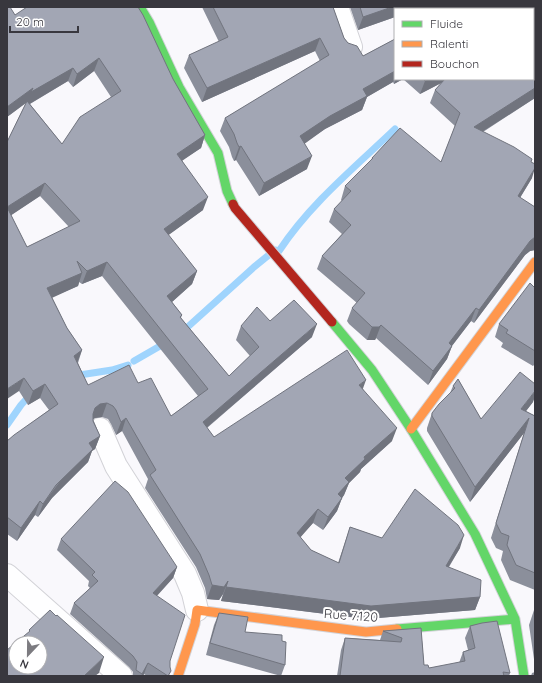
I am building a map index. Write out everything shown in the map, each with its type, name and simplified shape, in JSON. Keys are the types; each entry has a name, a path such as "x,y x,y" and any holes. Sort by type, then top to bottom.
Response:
{"street":[{"path":"140,7 149,22 179,87 218,153 227,191 235,208 372,370 411,429 475,534 515,619 524,676"},
{"path":"337,7 351,47"},
{"path":"411,429 535,262"},
{"path":"100,429 116,466 185,574 193,593 197,610 195,624 178,676"},
{"path":"7,575 122,676"},
{"name":"Rue 7.120","path":"197,610 230,613 298,624 366,632 515,619"}],"building":[{"path":"7,7 10,7 15,15 27,7 138,7 173,79 205,135 177,154 208,197 164,229 197,271 167,296 182,315 180,317 229,376 259,347 241,326 257,307 270,321 294,300 317,324 203,422 214,437 347,350 366,380 359,385 397,428 364,457 365,459 345,478 349,482 338,494 342,498 328,517 318,509 297,533 311,550 339,563 350,527 382,538 415,489 458,525 464,535 446,566 481,580 480,597 371,606 226,587 228,581 224,587 212,585 200,554 150,475 156,470 126,418 121,422 116,410 113,406 107,403 100,404 95,408 93,414 93,421 100,436 89,443 93,449 56,485 43,504 40,501 21,528 7,517 7,441 58,404 45,384 33,391 24,378 7,389 7,207 7,142 27,101 62,144 80,117 121,91 99,58 77,74 73,68 31,92 33,88 7,107","holes":["45,183 80,221 27,247 7,207","77,261 87,271 107,262 208,389 171,416 151,378 138,383 129,365 88,385 74,356 82,350 67,328 47,288 82,273"]},
{"path":"213,7 333,7 344,38 348,43 357,46 363,56 394,40 394,72 363,89 367,96 330,116 300,136 312,156 264,183 241,146 239,147 225,118 329,55 320,38 207,88 189,55 228,37"},
{"path":"360,7 392,7 363,17"},
{"path":"464,7 474,8 462,8"},
{"path":"524,7 524,8 486,8"},
{"path":"534,22 535,88 474,127 514,147 532,159 531,162 535,164 535,168 518,196 535,207 535,237 530,241 479,310 476,308 449,343 452,346 433,371 381,325 379,327 372,327 352,308 365,293 322,256 351,225 334,209 351,191 345,186 400,128 441,162 460,113 435,90 444,80 534,80"},
{"path":"530,283 535,288 535,351 506,333 508,330 499,324"},
{"path":"520,372 535,384 535,391 521,409 535,416 535,573 516,565 507,545 509,536 501,533 496,523 529,418 475,487 432,416 432,413 439,404 455,388 453,386 458,379 481,419"},
{"path":"115,481 128,492 177,567 153,593 185,615 170,661 171,671 168,676 148,663 142,674 136,670 137,662 133,656 74,603 98,581 92,575 95,572 61,539"},
{"path":"50,610 104,657 84,676 7,676 8,649 8,675 48,675 48,635 25,635 30,631 29,630"},
{"path":"219,613 248,617 245,632 282,635 282,641 286,642 285,665 210,643"},
{"path":"497,621 510,673 503,672 504,676 340,676 345,638 401,642 402,638 383,631 421,628 424,665 428,665 429,668 465,661 463,652 475,648 470,626"}],"waterway":[{"path":"181,333 254,267 275,250 279,251 304,218 319,202 348,172 395,129"},
{"path":"134,361 167,342"},
{"path":"73,376 112,370 128,365"},
{"path":"7,425 31,394"}],"traffic: fast":[{"path":"140,7 149,22 179,87 218,153 227,191 233,204"},
{"path":"332,322 372,370 411,429 475,534 515,619"},
{"path":"397,629 515,619 524,676"}],"traffic: slow":[{"path":"411,429 535,262"},
{"path":"178,676 195,624 197,610 366,632 397,629"}],"traffic: jam":[{"path":"233,204 332,322"}]}
